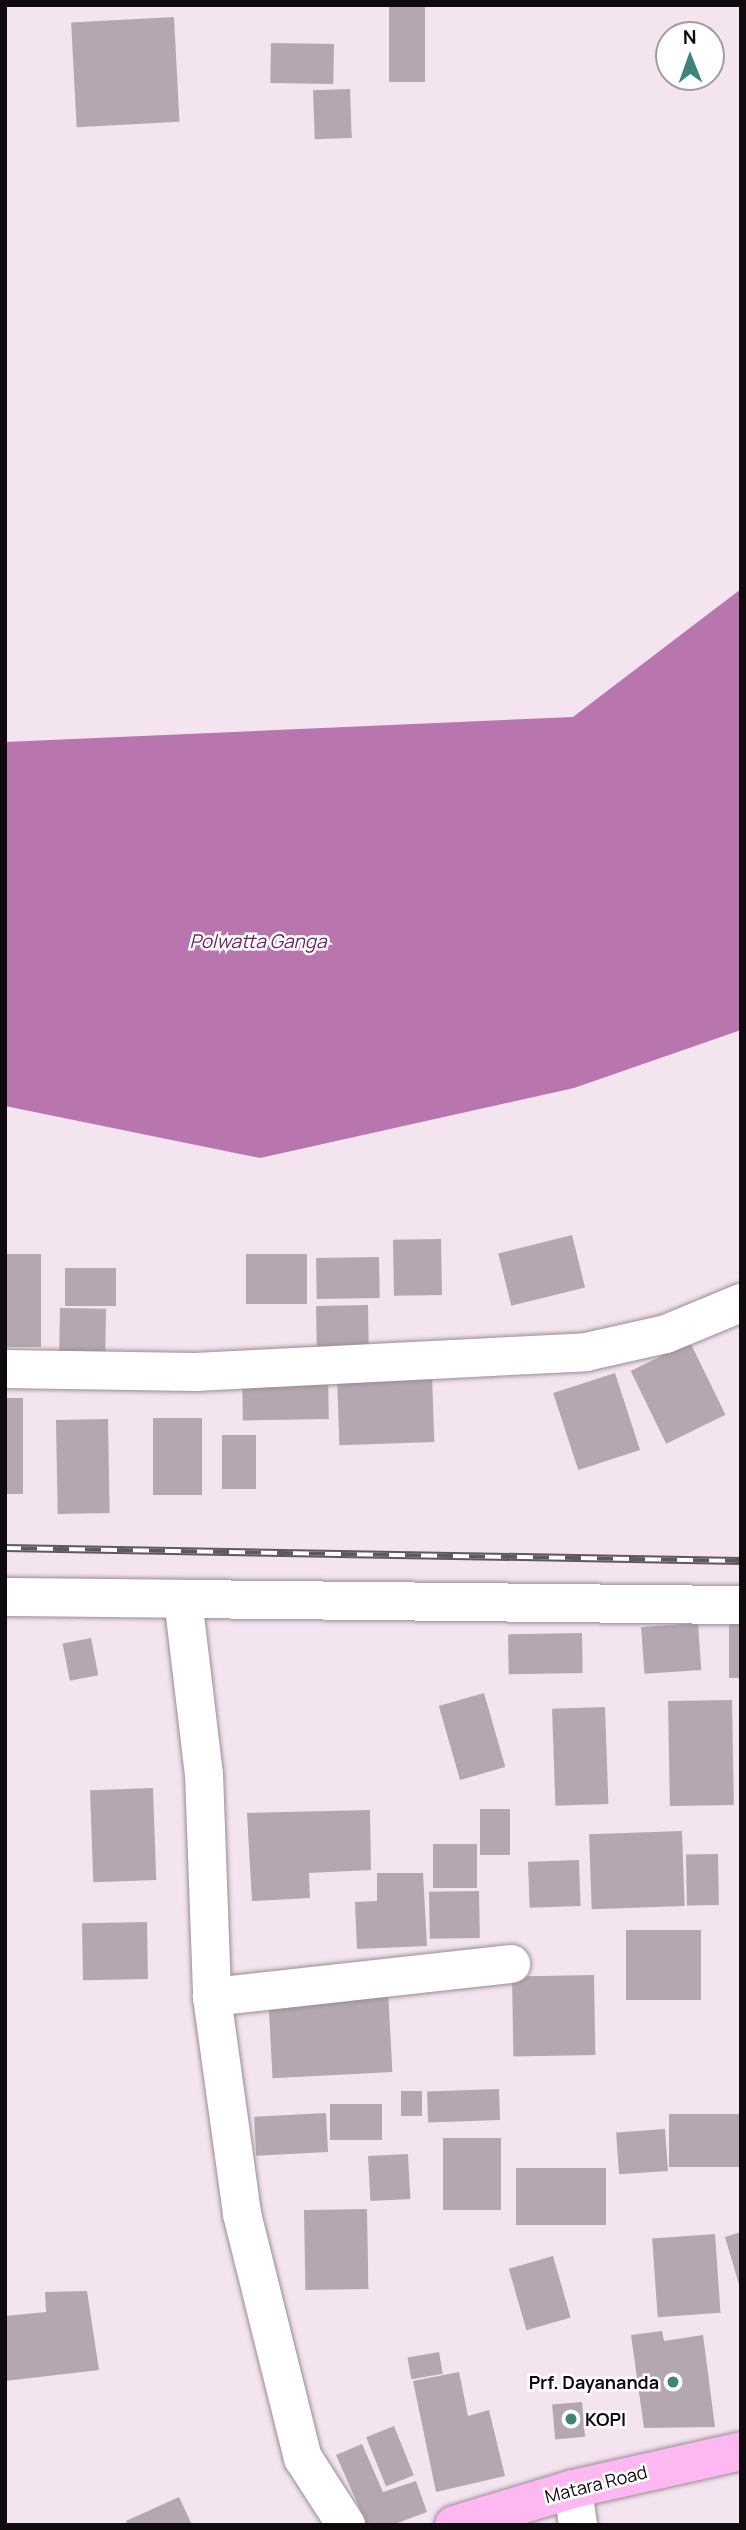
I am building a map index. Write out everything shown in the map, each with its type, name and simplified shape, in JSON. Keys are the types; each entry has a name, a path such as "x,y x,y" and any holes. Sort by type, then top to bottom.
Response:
{"highway":[{"name":"Matara Road","path":"454,2525 576,2507 741,2451"}],"street":[{"path":"5,1369 195,1372 586,1352 666,1334 741,1303"},
{"path":"5,1597 741,1605"},
{"path":"183,1599 204,1774 212,1997 242,2214 300,2445 346,2525"},
{"path":"212,1997 511,1964"}],"water":[{"name":"Polwatta Ganga","path":"741,589 741,1030 574,1088 260,1158 5,1106 5,742 573,717"}],"building":[{"path":"389,5 425,5 425,82 389,82"},
{"path":"174,17 179,122 77,127 71,22"},
{"path":"271,43 334,44 333,84 270,83"},
{"path":"350,89 352,138 315,139 313,90"},
{"path":"572,1235 585,1287 511,1306 498,1253"},
{"path":"441,1239 442,1295 394,1296 393,1240"},
{"path":"5,1254 41,1254 41,1347 5,1347"},
{"path":"246,1254 307,1254 307,1304 246,1304"},
{"path":"379,1257 380,1298 317,1299 316,1258"},
{"path":"65,1268 116,1268 116,1306 65,1306"},
{"path":"368,1305 369,1352 317,1353 316,1306"},
{"path":"60,1308 106,1309 105,1366 59,1365"},
{"path":"690,1342 726,1415 666,1444 631,1371"},
{"path":"328,1372 329,1419 243,1420 242,1374"},
{"path":"615,1373 640,1450 578,1470 553,1393"},
{"path":"432,1375 434,1442 339,1445 337,1378"},
{"path":"5,1398 23,1398 23,1494 5,1494"},
{"path":"153,1418 202,1418 202,1495 153,1495"},
{"path":"108,1419 110,1513 58,1514 56,1420"},
{"path":"222,1435 256,1435 256,1489 222,1489"},
{"path":"729,1612 741,1612 741,1678 729,1678"},
{"path":"698,1623 701,1670 644,1674 641,1627"},
{"path":"582,1633 583,1673 509,1674 508,1634"},
{"path":"91,1638 98,1675 70,1681 63,1644"},
{"path":"484,1693 505,1767 460,1780 439,1706"},
{"path":"732,1700 734,1805 670,1806 668,1701"},
{"path":"605,1707 608,1804 555,1806 552,1709"},
{"path":"153,1788 156,1880 93,1882 90,1790"},
{"path":"480,1809 510,1809 510,1855 480,1855"},
{"path":"370,1810 371,1870 309,1873 310,1898 252,1901 247,1813"},
{"path":"682,1831 685,1906 592,1909 589,1834"},
{"path":"433,1844 477,1844 477,1888 433,1888"},
{"path":"718,1854 719,1905 687,1906 686,1855"},
{"path":"579,1860 581,1906 530,1908 528,1862"},
{"path":"377,1873 423,1873 427,1946 357,1949 355,1902 377,1901"},
{"path":"479,1891 480,1938 430,1939 429,1892"},
{"path":"147,1922 148,1979 83,1980 82,1923"},
{"path":"626,1930 701,1930 701,2000 626,2000"},
{"path":"594,1975 595,2055 513,2056 512,1976"},
{"path":"388,1989 392,2072 273,2078 268,1995"},
{"path":"499,2089 500,2120 428,2122 427,2092"},
{"path":"401,2091 422,2091 422,2116 401,2116"},
{"path":"330,2104 382,2104 382,2140 330,2140"},
{"path":"326,2113 328,2152 256,2156 254,2117"},
{"path":"669,2114 741,2114 741,2167 669,2167"},
{"path":"665,2129 668,2171 619,2174 616,2132"},
{"path":"443,2138 501,2138 501,2210 443,2210"},
{"path":"408,2154 410,2199 370,2201 368,2156"},
{"path":"516,2168 606,2168 606,2225 516,2225"},
{"path":"367,2209 368,2289 305,2290 304,2210"},
{"path":"741,2232 741,2288 740,2288 725,2237"},
{"path":"715,2234 721,2313 658,2317 652,2238"},
{"path":"553,2256 571,2318 526,2330 509,2269"},
{"path":"87,2291 99,2370 5,2381 5,2316 46,2312 45,2292"},
{"name":"Prf. Dayananda","path":"662,2331 664,2341 703,2335 715,2427 644,2428 631,2335"},
{"path":"439,2352 443,2374 411,2379 407,2358"},
{"path":"459,2372 468,2416 489,2410 505,2476 436,2492 413,2381"},
{"path":"582,2402 585,2437 555,2439 552,2405"},
{"path":"394,2426 414,2475 386,2486 366,2437"},
{"path":"362,2444 383,2492 416,2481 427,2512 392,2525 367,2525 336,2455"},
{"path":"179,2497 192,2525 128,2525 126,2521"}],"railway":[{"path":"5,1548 741,1561"}],"place":[{"name":"Prf. Dayananda","path":"673,2382"},
{"name":"KOPI","path":"571,2419"}]}
